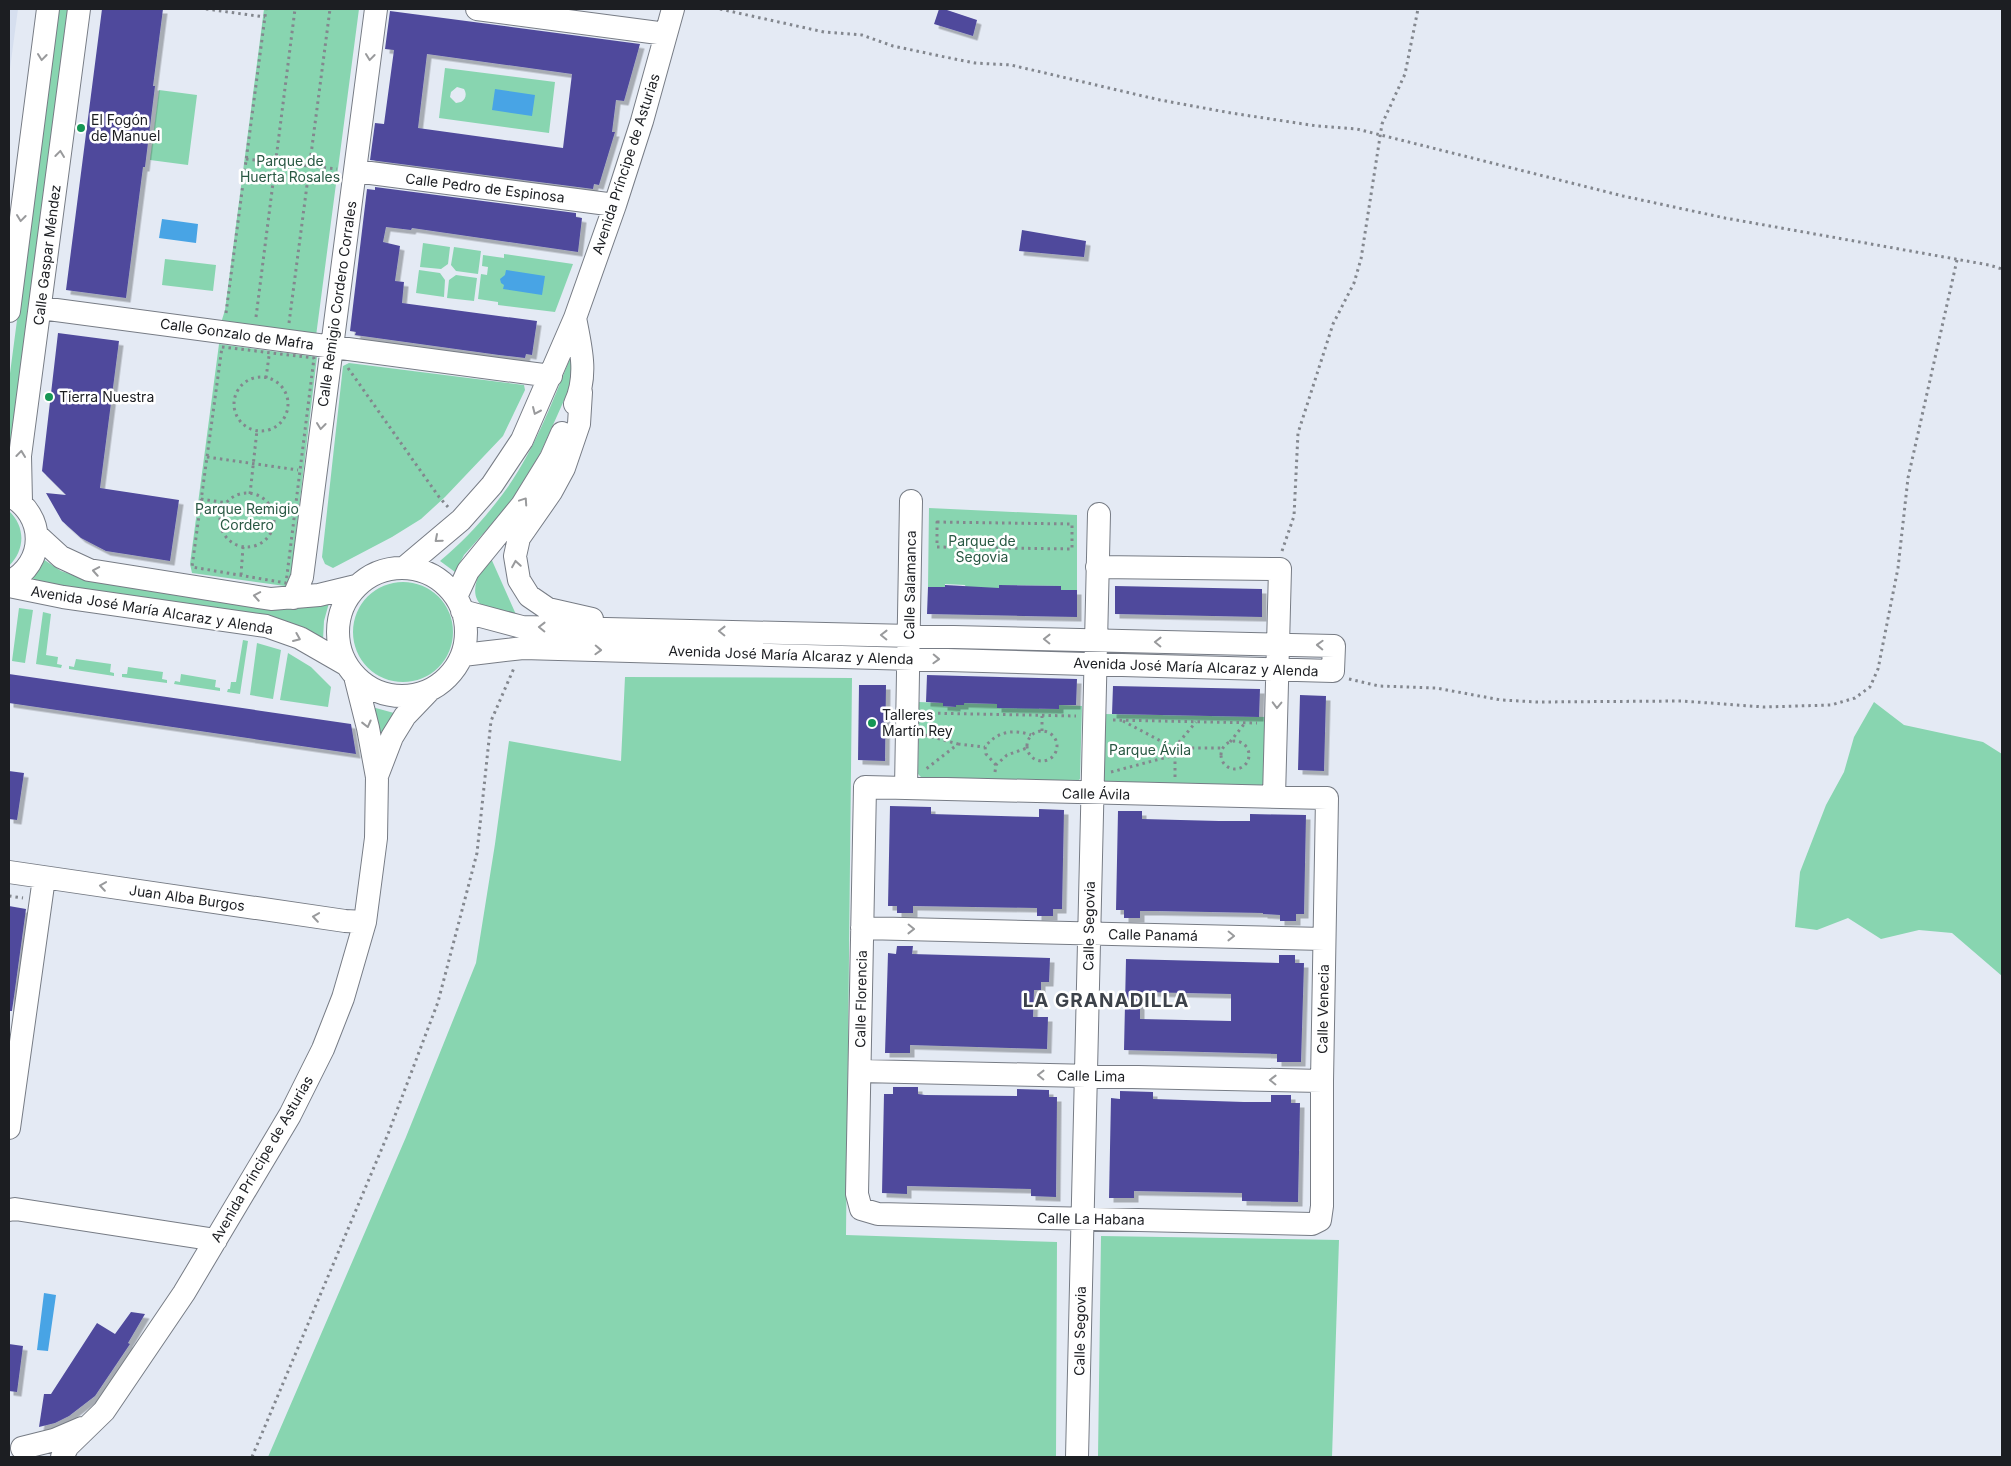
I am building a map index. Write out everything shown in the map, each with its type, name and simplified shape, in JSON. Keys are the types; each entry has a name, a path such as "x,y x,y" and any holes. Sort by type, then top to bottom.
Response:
{"street":[{"path":"9,311 48,9"},
{"name":"Calle Gaspar Méndez","path":"15,498 79,9"},
{"name":"Calle Remigio Cordero Corrales","path":"293,598 302,577 338,354 355,171 376,9"},
{"path":"477,9 666,34"},
{"name":"Avenida Príncipe de Asturias","path":"404,568 461,520 492,485 522,440 552,376 576,318 642,121 673,9"},
{"name":"Calle Pedro de Espinosa","path":"355,171 615,205"},
{"name":"Calle Gonzalo de Mafra","path":"41,308 338,354 552,376"},
{"name":"Avenida Príncipe de Asturias","path":"459,604 468,571 522,505 551,458 581,392 584,362 576,318"},
{"name":"Avenida José María Alcaraz y Alenda","path":"581,392 580,424 564,468 551,492 519,538 515,556 519,580 529,596 548,609 642,630"},
{"path":"9,582 18,577 29,566 36,551 37,535 34,522 29,512 15,498"},
{"name":"Calle Salamanca","path":"906,788 910,659 911,501"},
{"name":"Calle Segovia","path":"1077,1457 1089,933 1103,794 1095,664 1099,514"},
{"path":"37,535 61,557 89,570 270,598 319,595 356,586"},
{"path":"1097,567 1280,569 1274,797"},
{"path":"404,568 424,572 442,582 459,604 466,625 466,640 463,654 454,670 443,683 428,692 407,697 385,695 365,685 351,671 339,646 338,624 344,604 356,586 370,576 387,570 404,568"},
{"name":"Avenida José María Alcaraz y Alenda","path":"9,586 63,597 266,626 300,638 351,671"},
{"name":"Avenida José María Alcaraz y Alenda","path":"459,604 522,627 1334,646 1333,670 523,648 463,654"},
{"name":"Avenida Príncipe de Asturias","path":"64,1456 68,1446 104,1411 184,1293 290,1115 322,1049 343,998 365,922 376,838 377,777 368,728 351,671"},
{"name":"Avenida Príncipe de Asturias","path":"377,777 392,737 405,716 428,692"},
{"name":"Calle Ávila","path":"865,788 1327,798"},
{"name":"Calle Florencia","path":"861,1209 857,1194 865,788"},
{"name":"Calle Venecia","path":"1320,1220 1322,1206 1322,1081 1327,798"},
{"name":"Juan Alba Burgos","path":"9,872 365,922"},
{"path":"9,1128 44,878"},
{"name":"Calle Panamá","path":"862,928 1324,938"},
{"name":"Calle Lima","path":"860,1070 1322,1081"},
{"name":"Calle La Habana","path":"861,1209 878,1214 1082,1219 1312,1224 1320,1220"},
{"path":"9,1210 28,1211 216,1240"},
{"name":"Avenida Príncipe de Asturias","path":"23,1450 54,1440 92,1423"}],"path":[{"path":"206,9 265,17"},
{"path":"224,321 266,9"},
{"path":"254,325 296,9"},
{"path":"288,330 330,9"},
{"path":"720,9 824,32 862,35 893,46 975,63 1011,65 1160,100 1231,114 1317,126 1357,129 1623,196 1725,218 1989,265 2002,269"},
{"path":"1280,569 1282,550 1294,516 1297,494 1295,474 1298,433 1333,324 1354,282 1361,259 1382,124 1405,74 1415,32 1418,9"},
{"path":"246,158 355,171"},
{"path":"1333,670 1349,679 1379,686 1436,688 1500,700 1537,702 1682,701 1764,706 1831,705 1855,698 1870,687 1878,669 1898,568 1908,478 1957,260"},
{"path":"222,347 270,353 314,358 286,583 192,567 222,347"},
{"path":"266,378 270,353"},
{"path":"338,354 439,498 461,520"},
{"path":"258,377 266,378 281,386 287,402 286,411 276,426 268,430 257,430 243,424 237,417 234,400 237,392 249,380 258,377"},
{"path":"250,494 257,430"},
{"path":"207,457 300,470"},
{"path":"250,494 261,498 271,509 274,520 268,537 261,543 243,547 228,540 220,524 220,516 227,503 236,496 250,494"},
{"path":"201,499 227,503"},
{"path":"271,509 294,513"},
{"path":"937,522 1072,524 1072,549 937,547 937,522"},
{"path":"241,575 243,547"},
{"path":"252,1457 388,1134 438,1002 477,853 491,721 523,648"},
{"path":"924,713 1077,716"},
{"path":"1042,716 1042,731"},
{"path":"1110,720 1262,723"},
{"path":"1122,721 1174,748 1222,748 1230,742 1245,723"},
{"path":"1103,794 1113,779 1109,773 1174,755 1174,748 1197,722"},
{"path":"996,791 996,764 986,754 985,747 990,741 1004,733 1019,731 1031,735 1042,731 1050,732 1056,740 1057,745 1054,755 1046,760 1036,760 1032,757 1027,744 1031,735"},
{"path":"924,735 958,744 985,747"},
{"path":"1222,748 1222,762 1230,768 1239,768 1246,763 1248,751 1246,747 1239,742 1230,742"},
{"path":"924,771 958,744"},
{"path":"996,764 1007,755 1028,748"},
{"path":"1239,768 1239,775"}],"shaded area":[{"path":"9,9 18,9 9,76"}],"green space":[{"path":"58,9 69,9 10,460 9,484 9,381"},
{"name":"Parque de Huerta Rosales","path":"264,9 359,9 316,336 221,323 225,310"},
{"path":"445,68 555,82 549,133 439,118","holes":["457,87 464,89 466,93 465,98 463,101 456,103 450,97 451,92"]},
{"path":"159,90 197,95 188,165 150,160"},
{"path":"423,243 450,247 448,264 441,269 420,267"},
{"path":"454,247 481,251 478,274 456,271 451,265"},
{"path":"504,254 573,264 555,312 498,305 498,302 478,299 481,274 487,275 488,267 482,266 483,255 504,258"},
{"path":"165,259 216,265 213,291 162,285"},
{"path":"419,270 440,273 445,280 444,297 416,293"},
{"path":"456,275 477,278 474,301 447,298 449,280"},
{"name":"Parque Remigio Cordero","path":"219,344 317,357 290,584 285,586 192,573 190,564"},
{"path":"573,351 574,378 540,454 508,506 464,555 455,572 440,561 481,521 513,479 534,443"},
{"path":"349,363 524,385 525,390 503,436 445,497 421,519 392,537 333,568 325,564 322,557 343,366"},
{"name":"Parque de Segovia","path":"929,508 1077,515 1077,590 1061,590 1061,586 999,585 999,588 966,588 965,585 945,584 945,587 928,587"},
{"path":"9,511 15,517 21,531 21,546 9,566"},
{"path":"490,556 518,619 488,610 479,603 475,590 476,582"},
{"path":"43,559 61,571 82,578 329,603 324,621 323,640 299,626 273,617 28,581"},
{"path":"403,582 422,586 438,597 449,613 453,632 449,651 438,667 422,678 403,682 384,678 368,667 357,651 353,632 357,613 368,597 384,586"},
{"path":"19,608 33,610 25,663 12,661"},
{"path":"43,612 51,614 46,655 58,657 57,664 62,665 61,668 36,664"},
{"path":"243,640 248,641 240,694 227,692 230,689 231,682 236,682"},
{"path":"257,643 281,650 273,699 250,695"},
{"path":"288,653 311,667 331,687 328,707 280,700"},
{"path":"76,659 111,664 110,672 114,673 114,676 69,669 69,666 74,667"},
{"path":"128,667 163,672 162,679 167,680 167,683 122,677 122,674 127,674"},
{"path":"181,674 216,680 215,687 220,688 220,691 174,684 175,681 180,682"},
{"path":"625,677 852,678 846,1235 1057,1242 1056,1457 268,1457 406,1137 476,963 509,741 621,761"},
{"name":"Parque Ávila","path":"919,702 943,703 943,706 956,707 956,705 963,705 964,703 997,704 997,708 1039,705 1039,709 1059,709 1059,705 1082,706 1080,779 1074,784 923,779 918,774"},
{"path":"1874,702 1904,725 1983,742 2002,754 2002,976 1952,933 1919,930 1881,939 1848,918 1817,930 1795,927 1800,872 1826,805 1844,772 1854,737"},
{"path":"372,707 394,713 382,742"},
{"name":"Parque Ávila","path":"1105,714 1267,717 1264,788 1104,783"},
{"path":"1101,1236 1339,1240 1332,1457 1098,1457"}],"water":[{"path":"495,89 535,95 532,116 492,110"},
{"path":"162,219 198,224 196,243 159,238"},
{"path":"506,270 545,276 542,295 503,289 504,285 500,279 505,275"},
{"path":"44,1293 56,1295 48,1351 37,1350"}],"building":[{"path":"102,9 163,9 145,167 143,167 126,298 66,290"},
{"path":"939,9 977,20 973,36 934,24"},
{"path":"390,11 640,44 624,101 616,100 612,132 615,132 599,185 594,184 593,189 370,160 375,123 384,124 394,50 385,49","holes":["427,54 572,74 563,148 418,128"]},
{"path":"375,187 576,213 576,217 582,218 578,252 412,228 411,230 386,227 383,242 400,246 395,281 404,282 402,303 537,321 532,355 526,354 525,358 499,355 355,335 356,332 350,331 367,189 375,190"},
{"path":"1022,230 1086,241 1084,257 1019,251"},
{"path":"58,333 119,341 100,488 179,500 170,561 106,551 81,538 62,521 46,493 66,495 42,471"},
{"path":"945,585 999,588 999,585 1061,586 1061,590 1077,590 1077,617 927,614 928,587 945,587"},
{"path":"1115,586 1262,589 1262,617 1115,614"},
{"path":"9,674 351,724 356,754 9,703"},
{"path":"927,675 1077,679 1076,705 1059,705 1059,709 997,708 997,704 964,703 964,705 956,705 956,707 943,706 943,703 926,702"},
{"name":"Talleres Martín Rey","path":"859,685 886,685 885,761 858,760"},
{"path":"1113,686 1260,689 1259,717 1112,714"},
{"path":"1300,695 1326,696 1324,771 1298,770"},
{"path":"9,771 24,773 17,820 9,819"},
{"path":"890,806 931,807 931,814 1039,817 1039,809 1064,810 1062,909 1053,909 1053,916 1037,916 1037,908 913,906 913,913 897,913 897,906 888,906"},
{"path":"1118,811 1142,811 1142,819 1219,821 1250,821 1250,814 1306,815 1304,914 1296,914 1296,921 1280,921 1280,915 1263,913 1157,911 1140,911 1140,918 1124,918 1124,910 1116,910"},
{"path":"9,906 26,909 12,1011 9,1011"},
{"path":"897,946 913,946 912,954 1050,958 1049,982 1041,982 1041,990 1034,990 1033,1017 1048,1017 1047,1049 910,1045 910,1053 885,1053 888,953 896,954"},
{"path":"1279,955 1295,955 1295,963 1304,963 1301,1062 1277,1062 1277,1054 1124,1050 1126,959 1279,963","holes":["1140,992 1231,994 1231,1021 1140,1019"]},
{"path":"893,1087 918,1087 918,1094 925,1095 1017,1096 1017,1089 1049,1090 1049,1097 1057,1097 1056,1197 1031,1196 1031,1189 907,1186 907,1194 882,1193 884,1094 893,1094"},
{"path":"1120,1091 1153,1092 1153,1099 1244,1102 1271,1102 1271,1095 1291,1095 1291,1103 1300,1103 1298,1202 1242,1201 1242,1193 1134,1191 1134,1198 1109,1198 1111,1098 1120,1099"},
{"path":"131,1312 145,1314 128,1343 130,1344 95,1396 69,1416 55,1423 39,1427 44,1394 51,1394 97,1323 115,1334"},
{"path":"9,1344 23,1346 17,1392 9,1391"}],"place":[{"name":"El Fogón de Manuel","path":"81,128"},
{"name":"Tierra Nuestra","path":"49,397"},
{"name":"Talleres Martín Rey","path":"872,723"}],"district":[{"name":"LA GRANADILLA","path":"1106,1000"}]}
